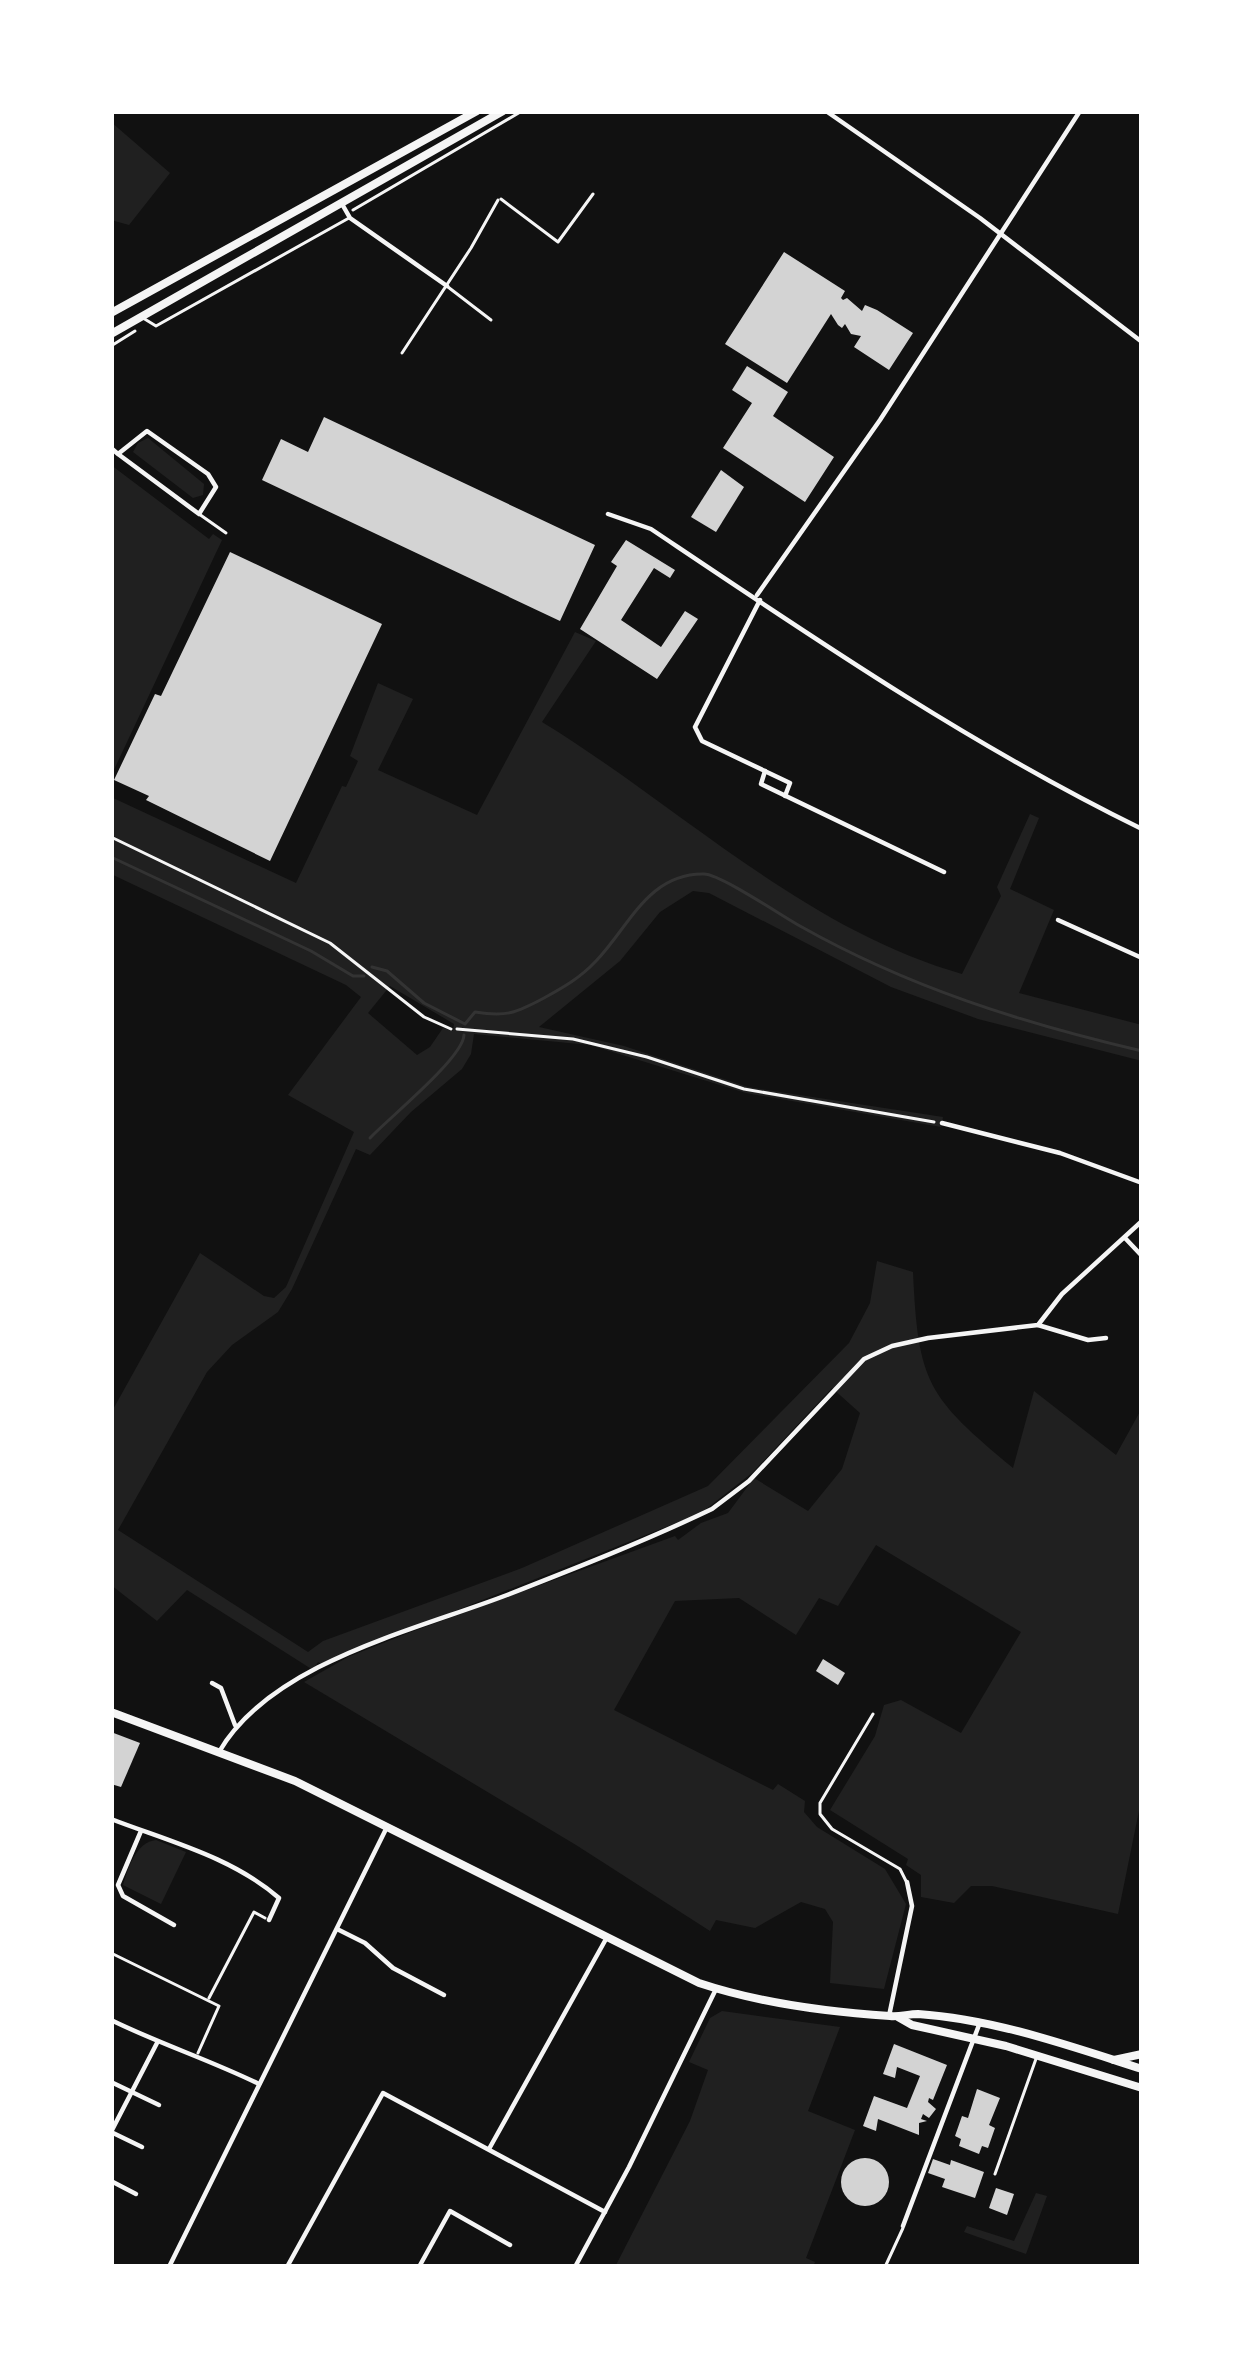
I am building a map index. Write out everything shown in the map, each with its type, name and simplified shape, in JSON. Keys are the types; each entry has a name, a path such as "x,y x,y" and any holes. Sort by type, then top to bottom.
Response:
{"main road":[{"path":"111,313 477,111"},
{"path":"111,334 503,111"},
{"path":"111,1712 295,1781 680,1976 716,1989 979,2025 1142,2069"},
{"path":"893,2016 1142,2087"},
{"path":"1113,2060 1142,2054"}],"street":[{"path":"826,111 999,232 1142,342"},
{"path":"785,796 790,783 702,741 695,727 758,598 1080,111"},
{"path":"342,204 350,218 447,286"},
{"path":"111,448 118,454 199,514 216,487 208,474 147,431 118,454"},
{"path":"608,514 651,529 1042,779 1142,829"},
{"path":"765,771 761,784 944,872"},
{"path":"1058,920 1142,958"},
{"path":"942,1123 1060,1153 1142,1183"},
{"path":"1038,1325 1062,1294 1142,1221"},
{"path":"1125,1238 1142,1256"},
{"path":"219,1752 235,1725 265,1701 328,1664 636,1544 712,1509 749,1481 848,1372 874,1353 928,1338 1038,1325 1088,1340 1106,1338"},
{"path":"212,1683 221,1688 235,1725"},
{"path":"111,1820 232,1866 279,1898 269,1920"},
{"path":"169,2267 387,1827"},
{"path":"141,1831 118,1885 123,1896 174,1925"},
{"path":"893,2016 912,1906 907,1882"},
{"path":"338,1929 365,1943 393,1968 444,1995"},
{"path":"489,2149 606,1939"},
{"path":"575,2267 716,1989"},
{"path":"111,2020 260,2084"},
{"path":"904,2226 979,2025"},
{"path":"142,2147 111,2132 157,2043"},
{"path":"111,2082 159,2105"},
{"path":"287,2267 382,2093 605,2212"},
{"path":"111,2181 136,2194"},
{"path":"419,2267 450,2211 510,2245"}],"lane":[{"path":"402,353 501,199 558,242 592,194"},
{"path":"142,317 157,326 350,218"},
{"path":"447,286 491,320"},
{"path":"199,514 226,533"},
{"path":"111,837 330,943 424,1017 451,1029"},
{"path":"873,1714 820,1803 820,1814 832,1828 900,1870 907,1882"},
{"path":"995,2174 1038,2054"},
{"path":"885,2267 904,2226"}],"path":[{"path":"451,1029 573,1039 767,1094 942,1123"},
{"path":"208,2000 254,1912 269,1920"},
{"path":"111,1953 219,2006 197,2054"}],"shaded area":[{"path":"111,122 170,173 129,225 111,220"},
{"path":"148,438 204,484 203,495 193,498 133,452"},
{"path":"111,465 209,539 213,534 222,540 111,776"},
{"path":"575,632 596,641 542,722 795,896 904,953 962,974 1001,896 997,887 1030,814 1039,818 1010,889 1054,910 1019,993 1142,1025 1142,1061 978,1019 891,987 709,893 693,891 660,912 620,961 539,1027 624,1046 748,1087 943,1117 941,1127 746,1093 590,1045 474,1034 471,1054 462,1069 370,1155 356,1149 278,1312 232,1345 207,1372 118,1530 308,1652 323,1641 522,1568 708,1486 849,1343 870,1303 877,1261 913,1272 919,1340 933,1385 962,1423 1013,1468 1034,1391 1116,1455 1142,1408 1142,1796 1118,1914 992,1886 971,1886 954,1903 921,1897 921,1875 906,1865 908,1859 830,1810 875,1736 884,1705 901,1700 961,1733 1021,1632 876,1545 838,1606 819,1598 796,1635 739,1598 675,1601 614,1710 773,1790 778,1784 805,1801 804,1812 817,1827 885,1869 906,1904 884,1989 830,1983 833,1922 825,1909 801,1902 755,1928 716,1920 710,1931 304,1682 348,1657 411,1632 675,1536 678,1540 701,1523 728,1513 754,1478 808,1511 842,1469 860,1413 832,1388 752,1473 701,1513 318,1662 313,1670 187,1590 157,1621 111,1585 111,1413 200,1253 264,1296 274,1298 286,1287 354,1132 288,1095 361,997 346,985 111,874 111,797 296,883 358,761 350,756 378,683 413,699 378,770 477,815","holes":["390,986 454,1024 453,1031 443,1028 430,1047 417,1055 368,1013"]},
{"path":"156,1840 186,1852 161,1904 123,1885 138,1851"},
{"path":"722,2011 840,2027 808,2111 855,2130 806,2258 815,2262 813,2267 615,2267 690,2121 708,2070 689,2062 710,2018"},
{"path":"1036,2193 1047,2196 1026,2254 964,2232 967,2226 1014,2241"}],"building":[{"path":"784,252 845,291 843,300 847,298 862,311 865,305 877,310 913,333 889,370 854,347 861,336 851,334 845,324 842,328 831,314 787,383 725,344"},
{"path":"747,366 788,392 773,416 834,457 805,502 723,448 752,403 732,390"},
{"path":"324,417 595,545 560,621 262,480 281,439 308,452"},
{"path":"721,470 744,487 716,532 691,517"},
{"path":"626,540 675,570 670,578 654,568 621,620 661,647 685,611 698,619 657,679 580,629 617,566 611,562"},
{"path":"230,552 382,624 270,861 114,780 155,694 161,696"},
{"path":"823,1659 845,1673 838,1685 816,1671"},
{"path":"111,1732 140,1743 121,1787 111,1784"},
{"path":"894,2044 947,2065 928,2102 936,2109 929,2118 923,2114 921,2119 927,2121 919,2123 919,2135 878,2119 876,2131 863,2126 874,2096 907,2108 920,2076 897,2067 895,2078 883,2074"},
{"path":"977,2089 1000,2098 989,2125 995,2128 988,2148 982,2146 979,2154 959,2146 961,2139 955,2136 962,2116 968,2118"},
{"path":"865,2158 882,2165 889,2182 882,2199 865,2206 848,2199 841,2182 848,2165"},
{"path":"933,2159 984,2172 975,2198 942,2187 945,2179 928,2173"},
{"path":"996,2188 1014,2194 1007,2215 989,2208"}],"waterway":[{"path":"111,857 311,951 353,976 364,976"},
{"path":"372,967 387,971 424,1003 465,1024 475,1012 511,1012 584,972 654,892 668,882 704,874 841,948 924,985 1010,1015 1142,1051"},
{"path":"370,1138 452,1058 464,1035"}]}
